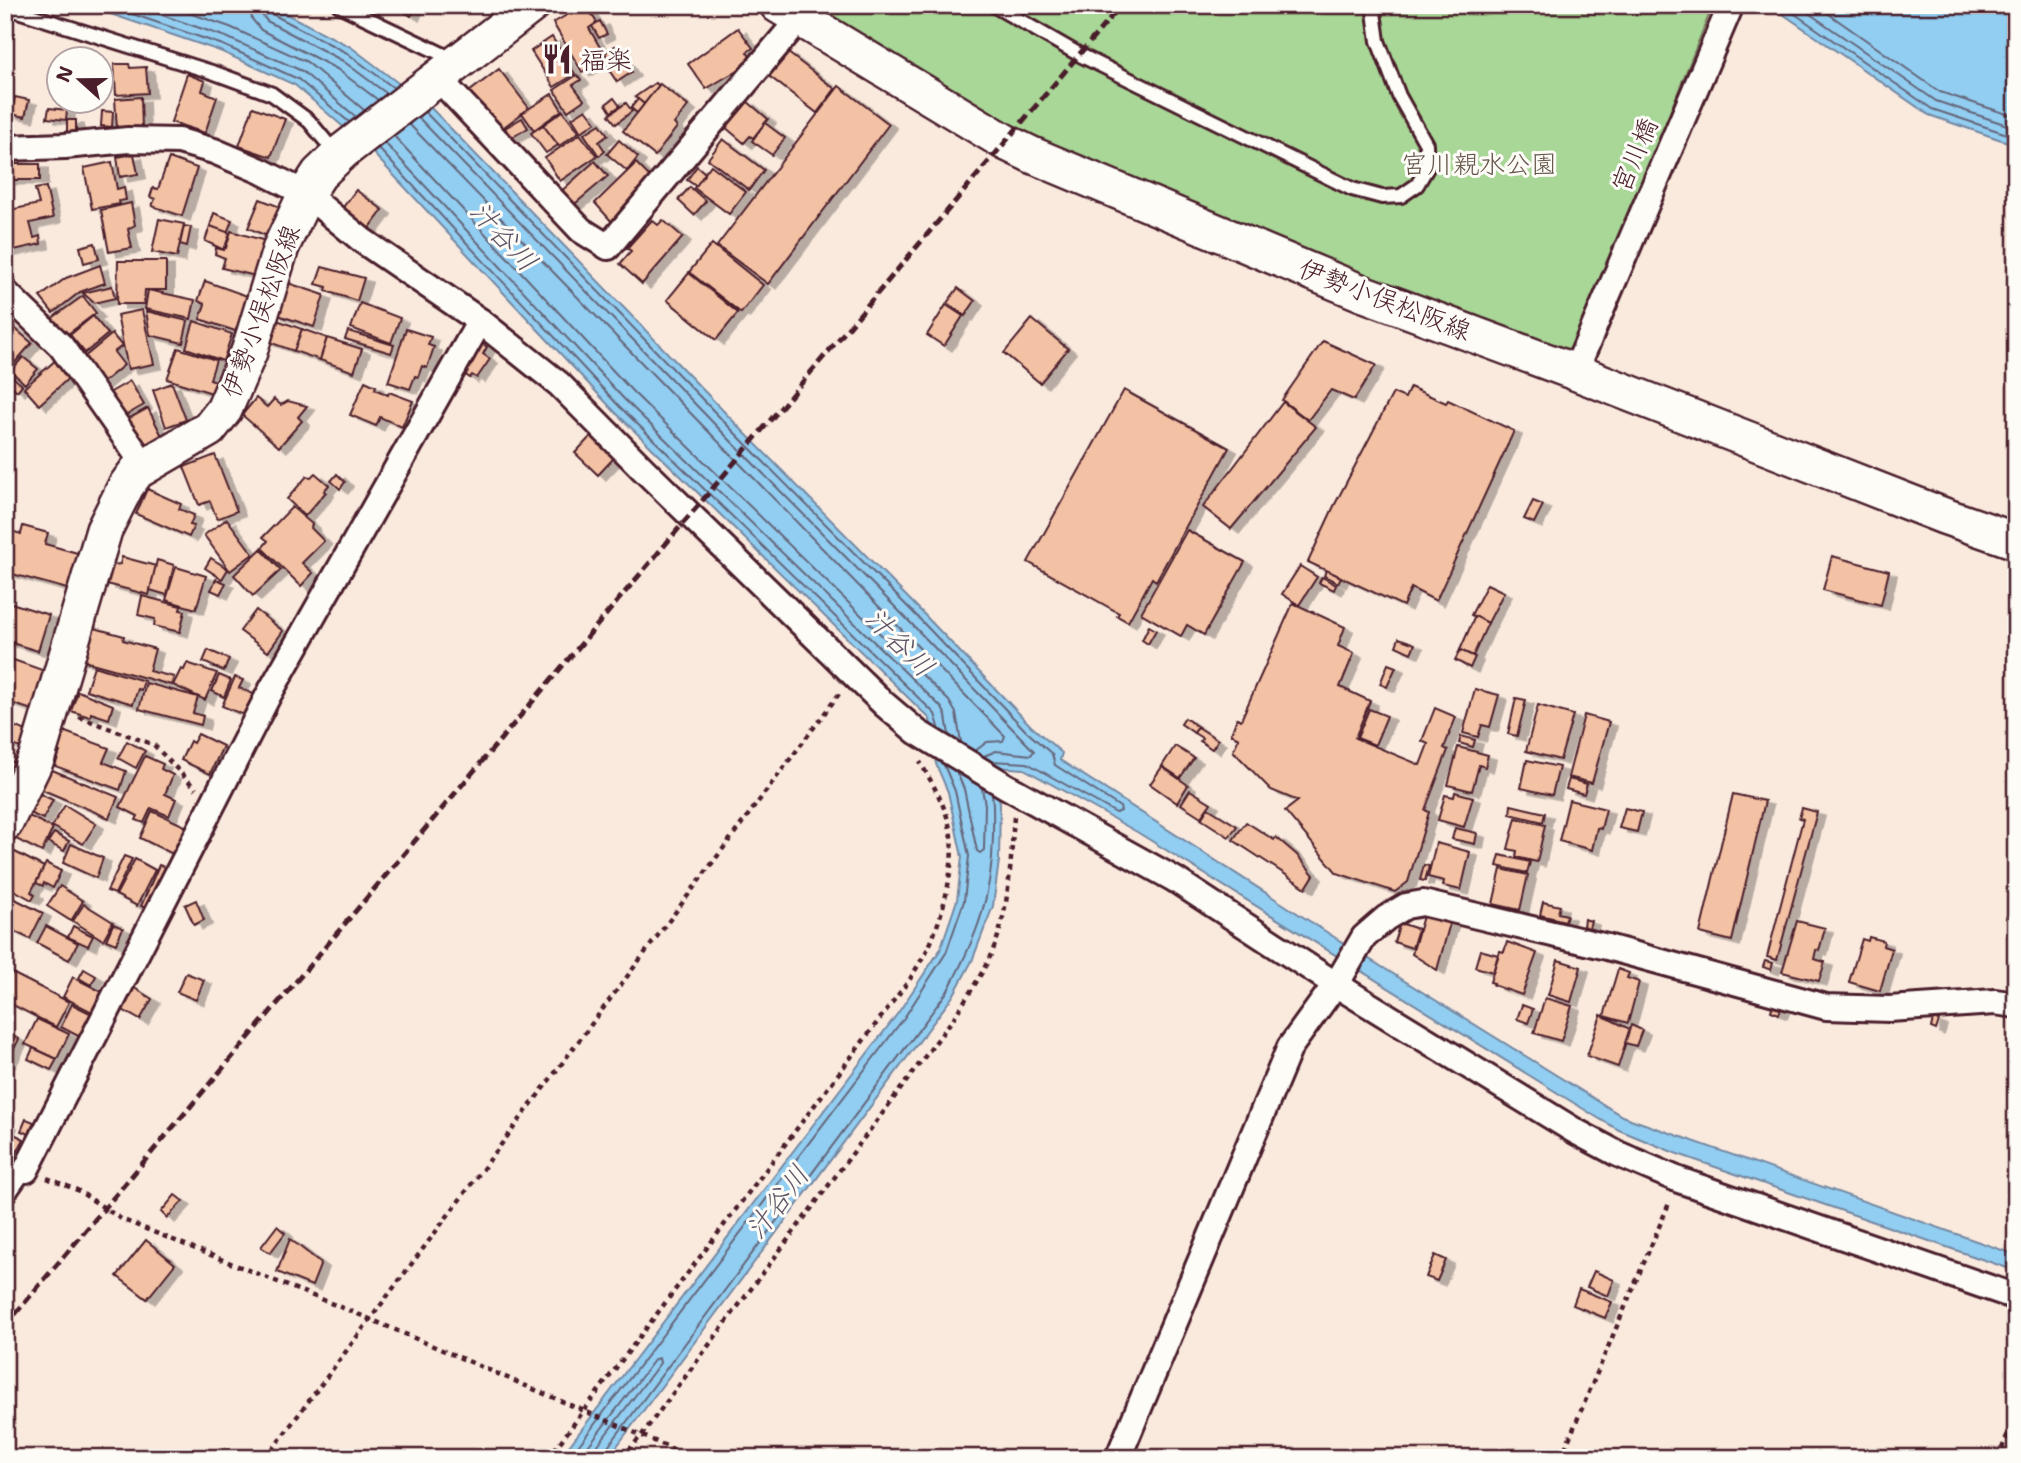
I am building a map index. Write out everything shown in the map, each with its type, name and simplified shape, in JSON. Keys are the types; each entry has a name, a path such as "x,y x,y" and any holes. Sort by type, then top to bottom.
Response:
{"main road":[{"name":"伊勢小俣松阪線","path":"5,823 37,757 104,530 126,486 137,471 209,429 224,410 249,352 281,247 306,194 319,174 340,154 532,5"},
{"name":"伊勢小俣松阪線","path":"789,12 1032,156 1362,293 1575,372 1944,516 2016,541"}],"street":[{"name":"宮川橋","path":"1575,372 1731,5"},
{"path":"439,75 581,230 608,247 789,12"},
{"path":"5,148 65,146 128,139 179,141 214,151 306,194 363,241 480,321 559,384 643,469 917,732 1013,790 1174,880 1575,1131 1618,1154 1679,1180 2016,1297"},
{"path":"8,301 61,346 145,466"},
{"path":"26,1170 269,694 480,321"},
{"path":"1118,1458 1290,1047 1337,981 1364,937 1386,918 1406,906 1423,902 1607,947 1826,1007 1889,1009 1995,1002 2016,1005"}],"lane":[{"path":"339,5 442,54 439,75"},
{"path":"993,5 1080,55 1352,189 1382,197 1401,196 1417,185 1427,168 1426,144 1399,96 1378,41 1373,5"},
{"path":"5,7 272,94 309,121 340,154"},
{"path":"5,1200 26,1170"}],"path":[{"path":"266,1458 854,674"},
{"path":"51,707 154,745 212,806"},
{"path":"548,1458 586,1412 910,979 933,938 945,897 951,856 949,822 938,793 919,761"},
{"path":"622,1458 953,1019 981,974 998,936 1008,893 1015,806 1013,790"},
{"path":"26,1170 77,1190 121,1219 370,1319 694,1458"},
{"path":"1561,1458 1679,1180"},
{"path":"1998,1458 2016,1415"}],"green space":[{"name":"宮川親水公園","path":"783,5 1713,5 1567,369 1005,142"}],"water":[{"name":"汁谷川","path":"84,5 269,5 351,47 432,109 1031,726 1062,753 1060,760 1345,944 1622,1116 2016,1255 2016,1271 1675,1153 1619,1130 1137,832 1024,769 995,767 1000,804 999,861 993,906 972,961 953,996 608,1458 560,1458 898,1013 940,950 957,900 962,857 948,792 936,764 930,719 614,411 371,151 295,85 220,51"},
{"path":"1770,5 2016,5 2016,145 1929,115"}],"building":[{"path":"394,5 408,5 414,9 411,16"},
{"path":"584,5 597,23 589,28 606,58 582,72 553,23"},
{"path":"600,21 607,34 599,38 592,26"},
{"path":"738,28 753,48 747,52 753,61 706,89 688,64"},
{"path":"552,37 575,74 554,87 531,51"},
{"path":"615,46 632,72 617,82 607,67 612,63 605,53"},
{"path":"787,52 835,89 817,113 769,76"},
{"path":"116,64 129,64 130,68 146,67 148,93 116,95"},
{"path":"499,69 529,108 500,130 469,92"},
{"path":"187,74 205,81 202,91 217,97 205,133 171,122"},
{"path":"577,75 581,80 573,85 584,100 568,111 554,90"},
{"path":"655,83 659,85 644,104 635,97"},
{"path":"660,84 688,106 674,124 677,127 655,156 623,131"},
{"path":"839,86 889,124 768,284 717,246"},
{"path":"552,94 562,110 534,130 522,113"},
{"path":"15,97 29,100 25,117 11,114"},
{"path":"141,97 142,128 117,129 116,99"},
{"path":"614,98 620,106 611,112 606,104"},
{"path":"638,99 644,104 637,113 631,108"},
{"path":"747,101 768,119 753,138 750,136 744,143 725,127"},
{"path":"626,103 632,111 616,124 609,115"},
{"path":"253,107 285,119 271,157 239,146"},
{"path":"586,109 596,122 581,132 572,118"},
{"path":"563,111 579,132 559,146 543,125"},
{"path":"47,116 66,116 66,120"},
{"path":"102,116 113,116 112,127 101,126"},
{"path":"522,118 528,128 511,138 505,128"},
{"path":"67,120 76,120 76,134 67,133"},
{"path":"765,123 785,138 772,155 752,141"},
{"path":"600,124 608,135 599,142 605,151 599,156 584,134"},
{"path":"543,125 558,145 546,153 531,133"},
{"path":"580,134 597,156 560,181 545,158"},
{"path":"723,139 764,170 749,190 708,159"},
{"path":"619,140 638,157 627,171 607,154"},
{"path":"134,154 138,174 120,177 117,157"},
{"path":"169,158 197,168 182,216 152,206 155,199 150,197 153,188 158,189"},
{"path":"595,161 608,176 570,208 558,194"},
{"path":"112,162 117,189 124,187 126,200 119,201 120,204 92,209 84,168"},
{"path":"636,163 651,178 639,190 641,196 613,223 595,203"},
{"path":"8,164 40,164 40,180 8,180"},
{"path":"711,165 746,192 729,214 694,188"},
{"path":"697,166 705,173 696,186 687,180"},
{"path":"46,187 53,218 30,223 34,238 40,236 41,244 5,252 5,211 39,204 35,189"},
{"path":"690,187 706,201 694,215 678,200"},
{"path":"356,190 383,210 368,230 341,210"},
{"path":"260,199 280,207 267,236 248,228"},
{"path":"131,203 135,225 128,229 132,248 109,252 101,210"},
{"path":"214,213 232,220 227,233 210,226"},
{"path":"159,219 184,224 177,257 152,252"},
{"path":"652,220 658,225 663,220 683,237 642,284 620,264 631,251 627,248"},
{"path":"184,226 191,227 187,246 180,244"},
{"path":"210,226 230,233 224,250 205,241"},
{"path":"231,231 266,241 256,276 222,268 225,258 215,254 216,248 226,248"},
{"path":"95,243 99,259 84,263 80,247"},
{"path":"712,244 763,285 741,313 689,272"},
{"path":"118,261 166,261 166,290 145,290 144,304 117,304"},
{"path":"100,265 105,283 80,292 53,313 40,297 66,278"},
{"path":"322,267 364,278 357,301 326,291 327,287 316,284"},
{"path":"689,273 738,313 716,340 667,300"},
{"path":"205,281 250,297 238,332 200,319 205,304 198,301"},
{"path":"285,282 324,295 314,327 275,314"},
{"path":"112,286 115,298 94,303 83,293"},
{"path":"958,288 975,301 965,316 947,303"},
{"path":"148,290 195,300 191,319 145,309"},
{"path":"83,296 96,313 64,337 51,319"},
{"path":"360,303 400,318 391,343 351,328"},
{"path":"946,305 963,316 944,346 927,335"},
{"path":"142,310 154,364 128,369 117,315"},
{"path":"146,311 188,321 183,343 150,335"},
{"path":"93,316 108,334 85,353 70,335"},
{"path":"274,319 302,329 294,351 266,341"},
{"path":"1032,319 1068,349 1040,383 1004,353"},
{"path":"5,320 32,343 5,374"},
{"path":"194,321 232,334 223,361 186,348"},
{"path":"302,329 327,338 320,360 294,351"},
{"path":"406,329 431,337 428,345 434,347 427,368 422,366 410,389 388,382"},
{"path":"348,331 394,345 391,353 345,339"},
{"path":"112,334 122,346 114,352 124,365 102,383 82,359"},
{"path":"327,338 362,349 354,372 320,360"},
{"path":"1323,341 1376,365 1354,400 1331,390 1308,420 1282,400"},
{"path":"480,342 487,347 483,354 490,359 477,378 472,375 470,378 460,371"},
{"path":"178,348 216,360 210,379 216,381 212,393 167,379"},
{"path":"23,357 38,369 25,384 11,371"},
{"path":"57,359 72,375 39,405 24,388"},
{"path":"13,377 22,385 17,391 8,383"},
{"path":"130,381 144,405 123,417 109,393"},
{"path":"365,381 388,395 389,392 413,401 402,427 380,417 376,426 350,415"},
{"path":"172,383 186,420 166,427 153,390"},
{"path":"1410,387 1446,403 1448,400 1514,431 1436,601 1411,588 1403,606 1308,562 1393,393 1405,398"},
{"path":"1124,390 1229,448 1156,581 1152,578 1128,622 1117,616 1119,613 1028,562"},
{"path":"256,398 267,407 274,399 281,405 288,401 307,406 298,417 302,421 279,447 242,415"},
{"path":"1283,402 1316,427 1231,529 1203,507"},
{"path":"148,408 162,436 144,447 128,419"},
{"path":"591,436 614,458 598,475 575,453"},
{"path":"215,455 237,511 217,519 210,501 199,505 184,467"},
{"path":"315,473 329,485 305,516 287,499 307,476 310,478"},
{"path":"337,474 345,482 340,489 331,481"},
{"path":"147,489 181,504 179,509 194,515 190,525 194,526 189,537 136,514"},
{"path":"1533,501 1543,505 1534,523 1524,519"},
{"path":"292,507 312,524 311,528 324,541 302,563 313,573 301,586 262,548 268,541 263,537"},
{"path":"227,519 253,554 230,571 204,535"},
{"path":"23,526 48,533 45,544 81,554 71,590 5,572 5,529 21,534"},
{"path":"1187,530 1245,562 1204,635 1187,625 1181,636 1141,613"},
{"path":"261,549 281,570 253,596 234,575"},
{"path":"1832,556 1889,571 1881,605 1823,590"},
{"path":"122,557 156,566 149,595 107,584 112,565 120,564"},
{"path":"211,558 228,569 222,579 205,568"},
{"path":"157,560 174,565 167,595 150,590"},
{"path":"1300,566 1317,577 1299,605 1282,594"},
{"path":"176,567 206,576 196,609 166,600"},
{"path":"1326,570 1341,577 1338,583 1324,576"},
{"path":"1322,577 1336,585 1334,590 1319,583"},
{"path":"216,579 226,583 220,594 211,590"},
{"path":"1487,584 1504,592 1488,623 1471,615"},
{"path":"142,596 181,606 180,610 185,611 180,632 154,626 155,619 138,615"},
{"path":"5,601 49,615 38,651 5,641"},
{"path":"1293,603 1345,627 1338,646 1354,653 1340,687 1370,701 1355,738 1420,765 1428,744 1422,741 1435,708 1456,717 1444,748 1448,750 1425,810 1429,812 1408,882 1395,892 1337,873 1285,811 1298,801 1271,790 1233,751 1239,738 1231,734 1237,718 1241,720"},
{"path":"256,610 283,631 268,652 240,631"},
{"path":"1475,616 1488,623 1473,656 1460,650"},
{"path":"87,626 124,636 123,640 155,649 149,671 174,677 171,685 77,659"},
{"path":"1149,626 1156,630 1148,644 1142,640"},
{"path":"1399,638 1415,644 1411,653 1396,646"},
{"path":"208,650 229,659 224,671 203,662"},
{"path":"1460,650 1475,657 1470,668 1455,660"},
{"path":"5,657 45,671 32,710 5,701 5,688 10,675 5,674"},
{"path":"187,663 217,673 205,700 173,685"},
{"path":"1388,664 1396,667 1387,687 1380,684"},
{"path":"94,666 144,681 133,704 86,690"},
{"path":"219,675 231,680 224,697 212,691"},
{"path":"235,677 243,680 239,688 258,696 249,717 222,706"},
{"path":"146,683 198,697 193,713 203,716 201,725 139,709"},
{"path":"1475,689 1499,695 1490,727 1482,725 1478,737 1463,733"},
{"path":"78,691 113,705 109,719 91,713 90,717 71,711"},
{"path":"1516,698 1526,700 1517,736 1508,734"},
{"path":"1538,705 1573,715 1560,760 1526,751"},
{"path":"1369,709 1387,716 1375,745 1357,738"},
{"path":"1584,715 1609,722 1592,783 1568,777"},
{"path":"1185,718 1198,727 1194,733 1181,724"},
{"path":"10,725 30,732 23,749 5,742"},
{"path":"1198,727 1218,740 1212,749 1194,733"},
{"path":"60,730 109,748 103,762 126,771 120,790 55,766 60,752 53,749"},
{"path":"198,734 223,746 210,774 181,760 190,741 193,743"},
{"path":"1461,736 1475,740 1473,747 1459,743"},
{"path":"127,741 145,751 136,768 118,758"},
{"path":"1175,746 1194,758 1180,778 1162,766"},
{"path":"1458,747 1488,755 1485,767 1479,765 1472,791 1448,785"},
{"path":"145,756 163,764 161,769 173,775 165,794 176,799 169,816 151,808 144,823 136,820 138,816 120,807"},
{"path":"5,759 15,763 5,787"},
{"path":"1527,760 1559,767 1552,795 1521,788"},
{"path":"45,767 118,797 109,818 36,787"},
{"path":"1162,767 1188,785 1177,803 1150,784"},
{"path":"1569,779 1587,784 1584,794 1566,789"},
{"path":"1190,790 1211,803 1201,817 1181,804"},
{"path":"36,792 53,800 43,819 27,812"},
{"path":"1455,792 1473,797 1464,827 1438,820 1445,795 1454,797"},
{"path":"1733,794 1765,801 1732,941 1700,933"},
{"path":"1569,800 1606,809 1601,829 1597,828 1592,850 1559,841"},
{"path":"65,805 96,824 83,844 52,826"},
{"path":"1511,805 1545,813 1543,822 1510,814"},
{"path":"1208,808 1237,826 1229,837 1201,819"},
{"path":"1625,808 1642,812 1637,832 1619,828"},
{"path":"1802,808 1817,812 1777,960 1767,957 1803,819 1799,818"},
{"path":"152,811 196,831 183,859 140,838"},
{"path":"25,814 53,828 42,852 14,838"},
{"path":"1516,818 1545,825 1537,862 1516,857 1517,851 1508,849"},
{"path":"1246,822 1274,840 1276,837 1297,855 1314,875 1306,888 1233,840"},
{"path":"1455,828 1477,833 1475,844 1452,839"},
{"path":"54,833 69,841 64,851 48,842"},
{"path":"1436,843 1470,852 1461,890 1443,886 1444,881 1428,877"},
{"path":"71,844 103,858 96,878 63,863"},
{"path":"11,850 44,867 31,892 35,895 32,900 5,885 12,867 5,861"},
{"path":"1500,855 1530,862 1527,873 1497,866"},
{"path":"124,856 132,859 115,894 107,891"},
{"path":"135,859 155,870 137,906 116,895"},
{"path":"46,863 61,871 53,888 44,883 43,886 36,883"},
{"path":"159,865 174,871 156,913 141,906"},
{"path":"1424,865 1429,866 1425,881 1420,880"},
{"path":"1501,869 1528,875 1520,910 1493,904"},
{"path":"60,886 83,901 71,921 47,906"},
{"path":"9,896 43,913 30,939 5,927 5,904"},
{"path":"196,900 204,920 194,925 185,905"},
{"path":"1543,902 1560,906 1558,913 1567,915 1565,921 1540,915"},
{"path":"84,904 113,922 103,940 73,921"},
{"path":"2011,908 2016,910 2015,922 2006,918"},
{"path":"1423,916 1450,923 1437,970 1412,954"},
{"path":"1584,919 1591,921 1589,928 1583,926"},
{"path":"1797,921 1825,928 1814,959 1825,962 1819,981 1782,972"},
{"path":"1400,923 1418,929 1412,948 1394,942"},
{"path":"113,924 123,928 116,944 106,940"},
{"path":"46,926 78,943 69,960 37,943"},
{"path":"73,926 93,936 88,946 68,937"},
{"path":"1869,937 1884,941 1883,946 1892,949 1880,991 1849,982 1862,939 1868,941"},
{"path":"1507,942 1537,953 1522,995 1490,982 1500,951 1504,952"},
{"path":"1480,950 1498,955 1493,972 1475,967"},
{"path":"1558,960 1581,967 1571,1002 1548,995"},
{"path":"1765,961 1773,963 1771,970 1763,967"},
{"path":"84,969 96,976 91,985 79,978"},
{"path":"1618,969 1629,973 1627,978 1639,982 1628,1023 1604,1016"},
{"path":"12,973 69,1002 56,1027 5,1001 5,985"},
{"path":"186,973 204,980 196,1000 177,992"},
{"path":"73,977 106,994 96,1014 63,997"},
{"path":"133,987 152,999 140,1020 121,1009"},
{"path":"1545,998 1572,1006 1561,1041 1534,1033"},
{"path":"1774,1001 1783,1004 1779,1014 1771,1011"},
{"path":"72,1004 94,1015 82,1038 61,1027"},
{"path":"1522,1005 1533,1009 1528,1023 1517,1019"},
{"path":"1601,1015 1630,1029 1618,1067 1587,1056"},
{"path":"37,1019 69,1034 57,1059 25,1044"},
{"path":"1933,1019 1939,1021 1936,1030 1931,1028"},
{"path":"1631,1025 1642,1030 1636,1046 1625,1043"},
{"path":"5,1032 19,1039 7,1063 5,1062"},
{"path":"33,1048 57,1059 51,1070 28,1059"},
{"path":"26,1119 34,1122 29,1134 21,1131"},
{"path":"5,1122 9,1124 6,1130 24,1139 15,1156 5,1151"},
{"path":"5,1166 13,1169 5,1183"},
{"path":"175,1195 183,1201 167,1218 161,1212"},
{"path":"277,1226 285,1233 270,1253 261,1247"},
{"path":"290,1239 321,1263 312,1286 277,1272"},
{"path":"146,1240 175,1264 147,1299 117,1276"},
{"path":"1435,1255 1446,1260 1437,1281 1426,1277"},
{"path":"1594,1271 1614,1280 1608,1296 1587,1287"},
{"path":"1579,1289 1612,1302 1605,1318 1573,1305"}],"railway":[{"path":"5,1326 1121,5"}],"place":[{"name":"福楽","path":"557,59"}]}
